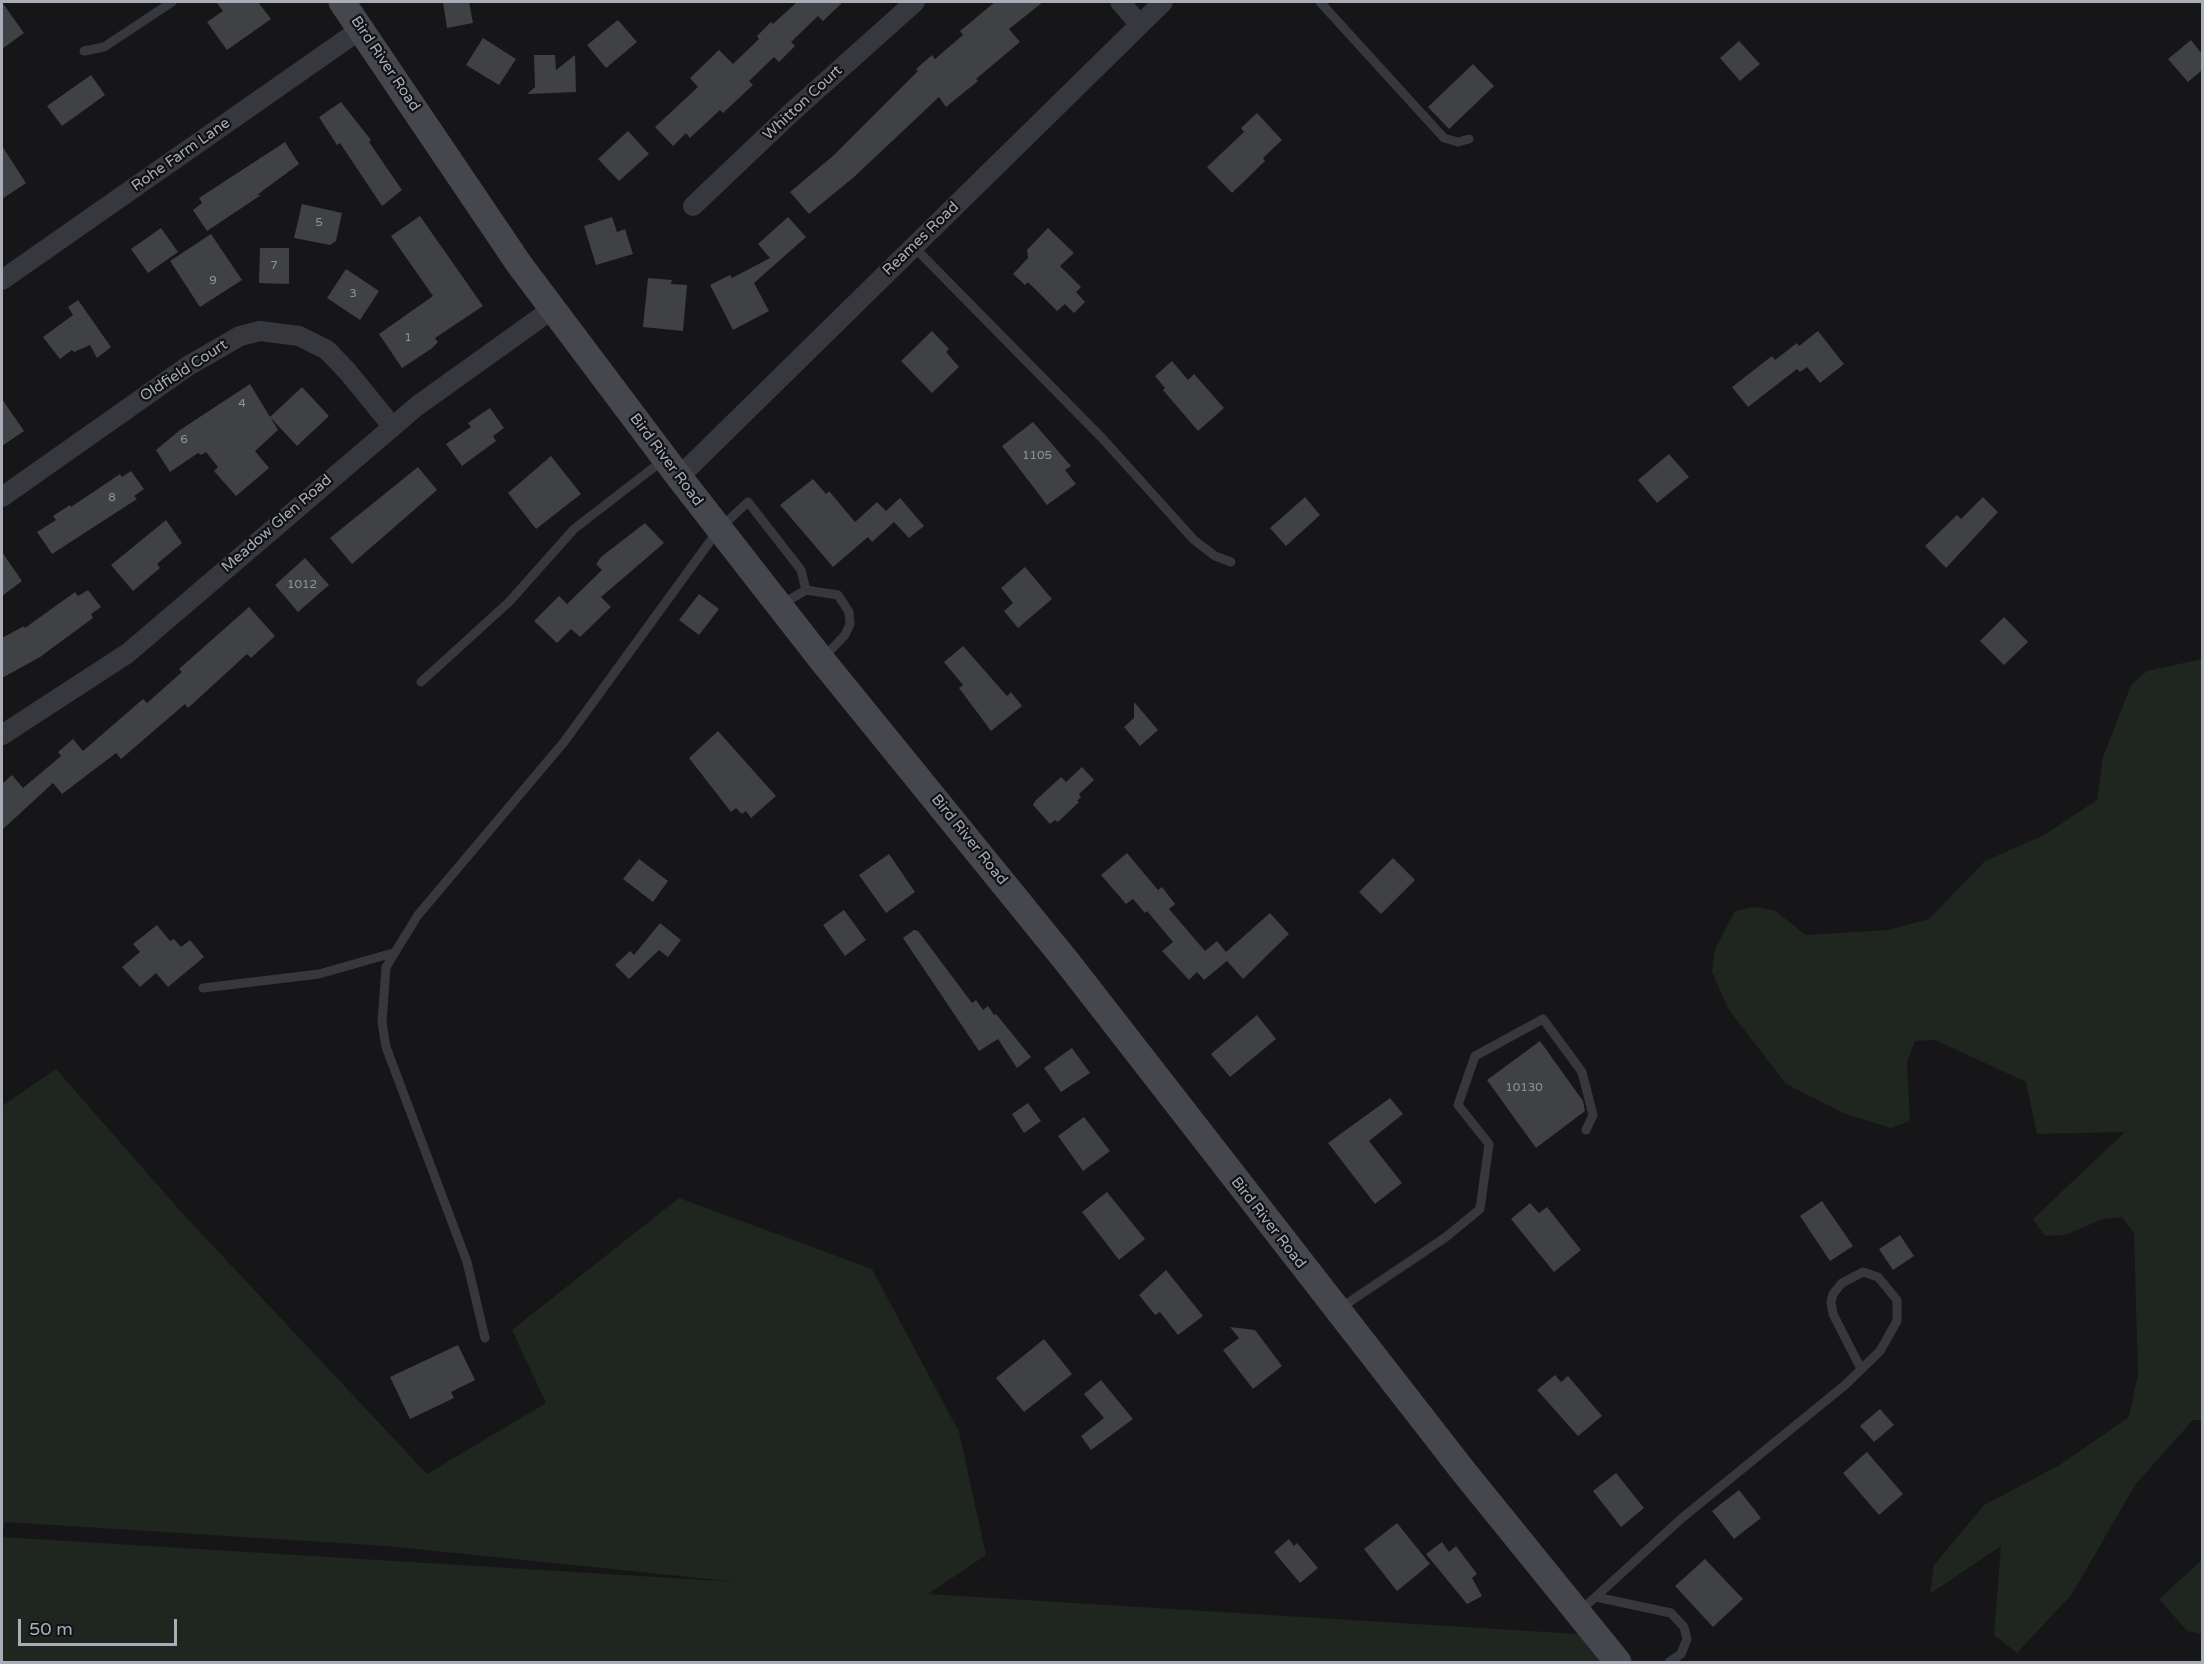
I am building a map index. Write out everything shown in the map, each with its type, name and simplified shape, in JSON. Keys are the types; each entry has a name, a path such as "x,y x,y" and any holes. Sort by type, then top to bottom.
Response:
{"street":[{"name":"Bird River Road","path":"342,2 551,310 672,468 821,659 1075,972 1337,1310 1586,1605 1618,1662"},
{"name":"Whitton Court","path":"693,206 792,112 915,2"},
{"path":"1120,2 1140,25"},
{"name":"Reames Road","path":"672,468 914,247 1163,2"},
{"name":"Rohe Farm Lane","path":"2,280 361,29"},
{"name":"Meadow Glen Road","path":"2,735 128,653 392,426 551,310"},
{"name":"Oldfield Court","path":"2,497 188,366 240,336 260,331 299,336 327,350 392,426"}],"lane":[{"path":"84,51 104,47 172,2"},
{"path":"1320,2 1444,138 1458,142 1469,139"},
{"path":"914,247 1102,438 1194,540 1215,556 1231,562"},
{"path":"421,681 509,602 574,529 672,468"},
{"path":"485,1338 477,1296 458,1234 386,1047 382,1022 382,989 386,967 418,915 564,742 719,529 748,502 797,562 806,591"},
{"path":"779,606 806,591 838,596 849,612 850,624 845,635 821,659"},
{"path":"203,988 319,974 393,953"},
{"path":"1337,1310 1446,1237 1480,1209 1489,1144 1458,1105 1475,1056 1543,1019 1582,1072 1593,1115 1586,1130"},
{"path":"1586,1605 1682,1518 1845,1385 1860,1367 1880,1351 1897,1321 1897,1300 1878,1277 1863,1272 1842,1283 1833,1294 1831,1302 1833,1314 1860,1367"},
{"path":"1586,1605 1671,1613 1684,1627 1687,1639 1681,1654 1670,1662"}],"shaded area":[{"path":"2202,659 2202,1420 2193,1420 2135,1485 2072,1594 2017,1653 1994,1635 2001,1546 1930,1594 1934,1565 1984,1505 2058,1466 2129,1417 2138,1374 2134,1233 2122,1217 2103,1219 2065,1235 2045,1236 2033,1219 2125,1132 2037,1134 2026,1082 1935,1040 1915,1041 1907,1062 1910,1121 1891,1128 1846,1114 1786,1084 1729,1010 1712,972 1715,949 1735,911 1754,907 1774,910 1806,935 1888,930 1929,919 1985,861 2044,835 2097,800 2103,757 2131,685 2147,671"},
{"path":"56,1069 183,1214 427,1474 546,1403 512,1330 679,1198 872,1269 959,1432 986,1555 928,1594 1579,1634 1604,1662 2,1662 2,1537 738,1582 387,1546 5,1522 2,1534 2,1106"},
{"path":"2202,1560 2202,1634 2187,1631 2159,1599"}],"building":[{"path":"2,2 24,33 2,49"},
{"path":"216,2 258,2 271,19 227,50 207,22 223,11"},
{"path":"443,2 469,2 473,23 447,28"},
{"path":"797,2 843,2 823,21 818,16 791,42 795,46 779,62 774,57 749,81 753,85 723,113 720,110 690,138 686,133 673,146 655,127 698,87 690,78 719,50 733,64 759,39 757,36 771,22 773,24"},
{"path":"995,2 1043,2 1009,29 1020,42 976,79 978,81 946,107 939,97 854,177 809,214 790,192 834,155 918,71 916,69 932,55 935,59 963,35 960,31"},
{"path":"618,20 637,42 606,68 587,45"},
{"path":"483,38 516,59 499,85 466,65"},
{"path":"2191,40 2202,54 2202,70 2188,82 2168,59"},
{"path":"1739,41 1760,64 1740,81 1720,58"},
{"path":"534,55 555,55 556,70 575,55 576,92 527,94 535,87"},
{"path":"1473,64 1494,86 1449,129 1428,107"},
{"path":"91,75 105,95 62,126 47,106"},
{"path":"341,102 371,140 369,142 402,190 382,206 340,143 337,145 319,117"},
{"path":"1257,113 1282,140 1263,158 1265,161 1232,193 1207,167 1244,132 1241,128"},
{"path":"628,131 649,154 619,181 598,159"},
{"path":"285,142 299,164 257,195 261,195 207,231 193,210 202,203 199,198"},
{"path":"2,146 26,183 2,199"},
{"path":"302,204 342,213 336,241 330,245 294,238"},
{"path":"420,216 483,306 435,338 438,342 431,349 402,368 379,334 433,296 391,236"},
{"path":"612,217 617,232 625,229 633,254 596,265 584,226"},
{"path":"788,217 806,237 754,283 769,311 733,330 710,285 730,275 732,278 770,258 758,244"},
{"path":"161,228 178,252 148,273 131,249"},
{"path":"1048,228 1074,253 1060,266 1081,287 1076,292 1085,302 1074,313 1065,304 1057,311 1028,282 1025,285 1013,274 1028,258 1027,250"},
{"path":"211,234 242,280 200,307 170,261"},
{"path":"260,248 289,248 289,284 259,283"},
{"path":"346,269 379,291 360,320 327,298"},
{"path":"648,278 672,280 671,284 687,285 683,331 643,327"},
{"path":"78,300 111,347 97,358 90,345 74,352 72,350 60,359 43,337 73,315 68,307"},
{"path":"932,331 949,349 946,352 959,367 932,393 901,361"},
{"path":"1818,331 1844,364 1820,383 1807,367 1800,372 1797,369 1748,407 1732,387 1772,356 1775,360 1797,343 1799,346"},
{"path":"1172,361 1188,380 1194,374 1224,408 1198,431 1163,390 1165,388 1155,376"},
{"path":"250,384 278,430 255,451 269,468 236,496 214,471 218,467 206,452 201,455 198,453 170,472 156,450 180,430"},
{"path":"302,387 329,416 297,446 270,417"},
{"path":"2,399 24,431 2,446"},
{"path":"490,408 504,428 493,436 496,441 462,466 446,444 471,427 468,423"},
{"path":"1033,422 1071,466 1065,470 1076,484 1047,505 1002,446"},
{"path":"1669,454 1689,477 1657,503 1638,480"},
{"path":"551,456 581,494 536,529 508,493"},
{"path":"418,467 437,490 352,564 330,538"},
{"path":"131,471 144,489 134,496 137,499 52,554 37,532 56,520 53,516 70,505 71,507 120,474 122,477"},
{"path":"813,479 826,494 829,491 855,522 877,502 886,511 900,498 924,526 909,538 894,522 872,542 868,537 833,567 780,505"},
{"path":"1305,497 1320,515 1286,546 1270,528"},
{"path":"1983,497 1998,512 1946,568 1925,546 1957,515 1961,519"},
{"path":"166,520 182,543 157,564 160,568 133,591 111,565"},
{"path":"645,523 664,543 601,597 611,607 580,637 571,629 557,643 534,621 559,596 567,604 602,570 596,564 601,557"},
{"path":"2,552 22,581 2,596"},
{"path":"305,558 329,585 298,612 275,585"},
{"path":"1025,567 1052,599 1018,628 1004,611 1013,603 1001,588"},
{"path":"88,590 101,607 91,614 93,618 40,657 2,678 2,638 24,626 25,628 75,592 78,596"},
{"path":"699,594 719,609 699,635 679,620"},
{"path":"249,607 275,636 251,658 247,654 188,708 185,704 121,759 116,753 62,794 53,783 2,830 2,784 12,775 23,788 61,756 58,752 73,739 83,751 143,699 147,703 182,672 179,669"},
{"path":"2004,617 2028,642 2004,665 1980,641"},
{"path":"963,646 1007,696 1011,692 1022,706 991,731 959,688 963,685 944,662"},
{"path":"1134,702 1158,730 1140,746 1124,727 1134,718"},
{"path":"718,731 776,796 751,818 746,811 742,814 736,808 731,812 689,758"},
{"path":"1082,767 1094,780 1079,794 1081,797 1077,801 1079,802 1058,822 1055,820 1050,824 1033,805 1035,801 1061,777 1066,782"},
{"path":"1127,853 1158,890 1162,887 1175,904 1169,909 1205,951 1217,941 1226,952 1270,913 1289,934 1243,979 1227,961 1204,980 1197,972 1189,980 1162,951 1173,942 1147,911 1145,913 1133,899 1126,904 1101,875"},
{"path":"889,854 915,892 886,913 859,875"},
{"path":"1393,858 1415,880 1381,914 1359,892"},
{"path":"639,859 668,881 653,902 623,879"},
{"path":"844,910 866,940 845,956 823,925"},
{"path":"660,923 681,940 668,957 659,950 629,979 615,965 630,951 634,955"},
{"path":"157,925 170,941 174,939 181,947 190,940 204,957 168,987 156,973 140,987 122,967 140,952 133,944"},
{"path":"914,930 918,931 972,1003 976,1000 983,1010 988,1006 1031,1057 1017,1068 998,1039 979,1051 903,938"},
{"path":"1257,1015 1276,1039 1230,1077 1211,1054"},
{"path":"1540,1041 1583,1101 1585,1111 1536,1148 1487,1080"},
{"path":"1072,1048 1090,1073 1061,1092 1044,1068"},
{"path":"1390,1098 1403,1114 1369,1141 1402,1183 1375,1204 1328,1143"},
{"path":"1028,1103 1041,1121 1024,1133 1012,1114"},
{"path":"1084,1117 1110,1151 1083,1171 1058,1136"},
{"path":"1107,1192 1145,1239 1119,1260 1082,1212"},
{"path":"1822,1201 1853,1246 1830,1261 1800,1216"},
{"path":"1530,1203 1539,1213 1547,1207 1581,1250 1554,1272 1511,1219"},
{"path":"1900,1235 1914,1256 1893,1270 1879,1249"},
{"path":"1166,1270 1203,1316 1178,1335 1160,1312 1155,1315 1139,1295"},
{"path":"1230,1327 1255,1330 1282,1366 1253,1389 1223,1350 1239,1338"},
{"path":"1044,1339 1072,1374 1024,1412 996,1378"},
{"path":"458,1345 475,1380 451,1392 454,1398 410,1419 390,1377"},
{"path":"1555,1375 1561,1382 1568,1376 1602,1416 1578,1436 1537,1390"},
{"path":"1101,1380 1133,1419 1091,1450 1081,1436 1104,1418 1084,1394"},
{"path":"1880,1409 1894,1425 1874,1442 1860,1426"},
{"path":"1867,1452 1903,1494 1879,1515 1843,1473"},
{"path":"1616,1473 1644,1508 1621,1527 1593,1491"},
{"path":"1739,1490 1761,1518 1734,1539 1712,1511"},
{"path":"1397,1523 1430,1564 1397,1591 1364,1549"},
{"path":"1289,1539 1294,1546 1297,1543 1318,1568 1300,1583 1274,1552"},
{"path":"1442,1542 1449,1552 1456,1546 1477,1574 1472,1578 1482,1596 1467,1604 1426,1554"},
{"path":"1705,1559 1743,1599 1713,1627 1675,1586"}]}
